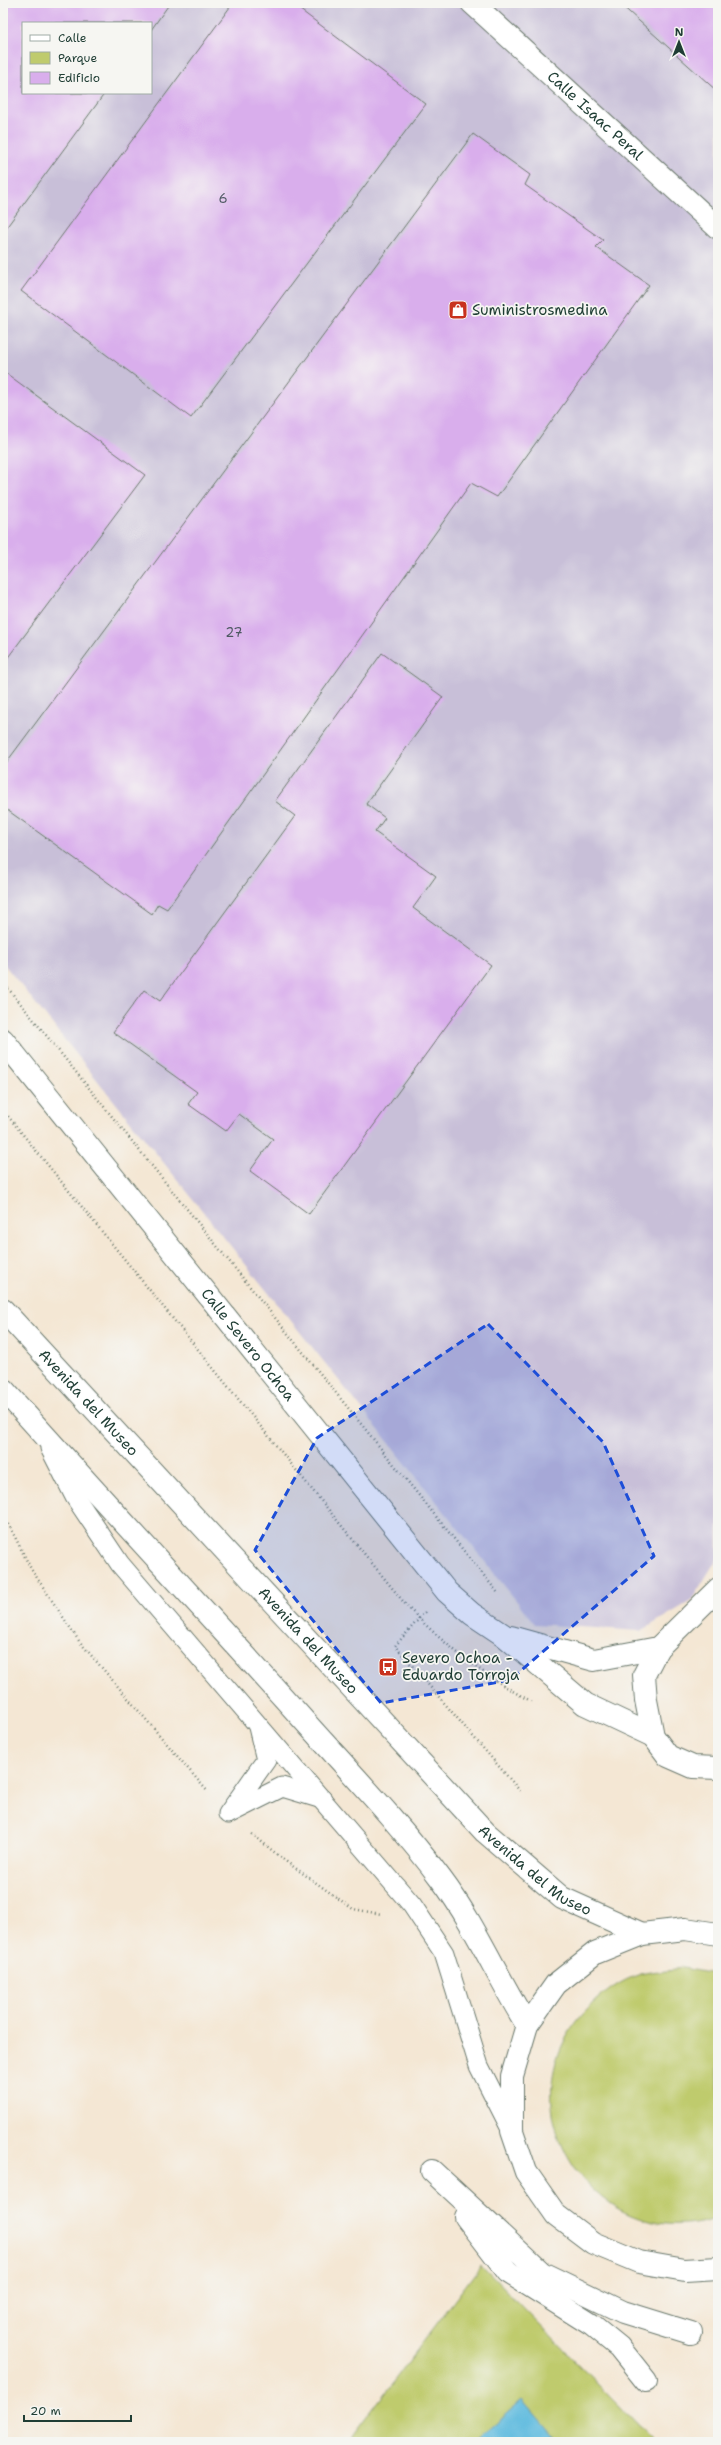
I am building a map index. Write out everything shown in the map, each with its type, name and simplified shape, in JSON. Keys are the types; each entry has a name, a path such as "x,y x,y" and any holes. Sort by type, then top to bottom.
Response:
{"main road":[{"name":"Calle Isaac Peral","path":"472,3 718,228"},
{"name":"Calle Severo Ochoa","path":"3,1040 447,1592 472,1614 505,1636 585,1704 652,1736"},
{"name":"Avenida del Museo","path":"3,1310 485,1832 562,1898 642,1934"},
{"path":"3,1389 310,1727 441,1879 470,1923 507,1993 528,2025"},
{"path":"717,1588 658,1648 644,1675 646,1700 652,1736 668,1756 693,1767 718,1768"},
{"name":"Calle Severo Ochoa","path":"505,1636 594,1660 658,1648"},
{"path":"718,1934 685,1929 642,1934 595,1953 556,1984 528,2025 512,2076 512,2130 526,2172 556,2215 593,2243 639,2262 685,2270 718,2268"},
{"path":"646,2382 619,2348 592,2325 508,2272 432,2171 542,2273 623,2312 691,2333"}],"lane":[{"path":"42,1432 75,1497 120,1564 412,1905 444,1953 479,2066 512,2130"},
{"path":"228,1814 266,1760 257,1723"},
{"path":"228,1814 282,1786 322,1799"}],"path":[{"path":"3,982 503,1599"},
{"path":"3,1513 31,1569 79,1641 228,1814 284,1860 353,1909 388,1916"},
{"path":"447,1592 418,1618 395,1646 521,1792"}],"highlighted area":[{"path":"488,1324 603,1442 654,1556 510,1680 381,1703 255,1550 317,1438"}],"shaded area":[{"path":"3,3 718,3 718,1557 691,1601 641,1631 535,1624 3,963"}],"green space":[{"path":"683,1968 718,1975 718,2217 674,2224 634,2216 599,2196 573,2165 556,2129 552,2089 561,2049 586,2011 598,1999 618,1984 641,1974"},
{"path":"481,2265 654,2442 348,2442"}],"water":[{"path":"523,2400 557,2440 555,2442 475,2442"}],"building":[{"path":"3,3 170,3 152,29 152,22 22,22 22,94 104,94 3,232"},
{"path":"233,3 291,3 426,104 191,418 21,291"},
{"path":"619,3 718,3 718,92"},
{"path":"473,134 530,175 525,185 603,240 596,247 649,285 497,497 471,483 167,909 158,904 152,914 3,807 3,767"},
{"path":"3,371 145,475 3,664"},
{"path":"382,653 443,697 366,804 385,818 375,832 436,876 413,908 491,965 309,1214 250,1171 273,1139 239,1114 226,1131 188,1104 197,1092 113,1032 144,990 160,1001 295,816 275,801"}],"place":[{"name":"Suministrosmedina","path":"458,310"},
{"name":"Severo Ochoa - Eduardo Torroja","path":"388,1667"}]}
